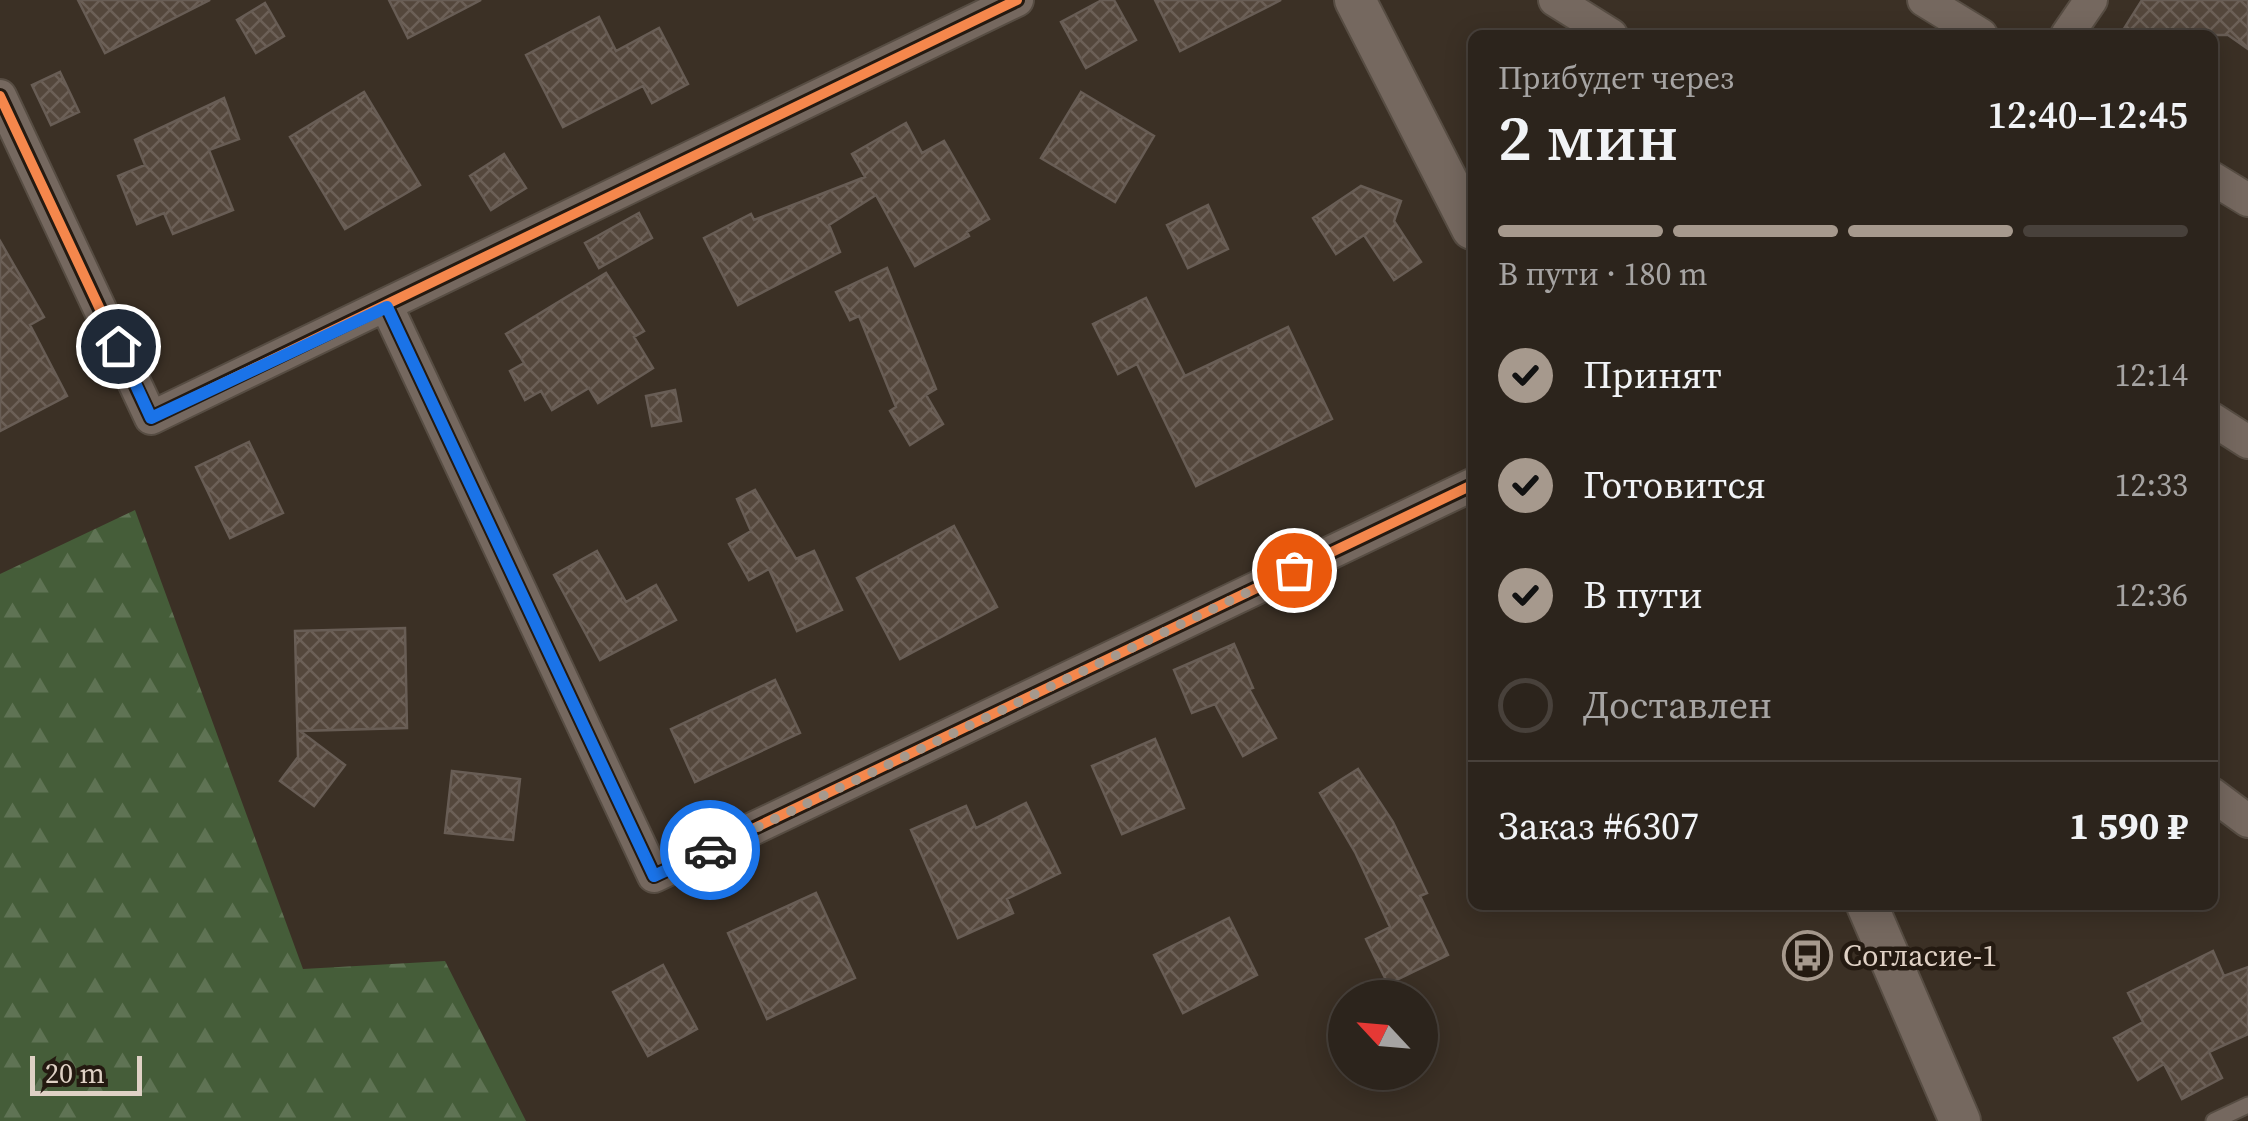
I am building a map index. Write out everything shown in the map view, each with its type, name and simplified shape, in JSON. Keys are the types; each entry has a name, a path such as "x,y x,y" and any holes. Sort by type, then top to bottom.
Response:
{"street":[{"path":"0,96 151,418 1017,0"},
{"path":"1355,0 1468,221"},
{"path":"1555,0 1604,30"},
{"path":"1924,0 1973,30"},
{"path":"2070,30 2091,0"},
{"path":"2218,182 2248,200"},
{"path":"387,307 654,876 1468,487"},
{"path":"2218,424 2248,442"},
{"path":"2218,798 2248,821"},
{"path":"1869,910 1960,1121"}],"lane":[{"path":"2214,1121 2248,1105"}],"green space":[{"path":"135,510 303,969 445,961 526,1121 0,1121 0,574"}],"building":[{"path":"78,0 210,0 105,53"},
{"path":"389,0 481,0 408,38"},
{"path":"1102,0 1114,0 1136,40 1086,68 1061,22"},
{"path":"1155,0 1281,0 1180,51"},
{"path":"2142,0 2248,0 2248,49 2228,35 2218,35 2218,30 2123,30"},
{"path":"265,3 284,36 256,53 237,20"},
{"path":"599,17 616,51 659,28 688,84 652,103 643,86 563,127 526,55"},
{"path":"60,72 79,112 51,125 32,85"},
{"path":"364,92 420,185 345,229 290,137"},
{"path":"1081,92 1154,136 1115,202 1041,158"},
{"path":"224,98 239,139 209,150 233,210 173,234 164,213 137,224 118,176 145,165 135,140"},
{"path":"906,123 922,153 944,141 989,219 967,232 969,236 915,266 876,195 829,225 840,252 738,305 704,238 751,214 754,220 865,177 852,154"},
{"path":"504,154 526,188 491,210 470,176"},
{"path":"1361,186 1401,201 1394,221 1421,262 1394,280 1364,235 1336,254 1313,218"},
{"path":"1208,205 1228,249 1188,268 1167,225"},
{"path":"639,213 652,238 599,268 585,243"},
{"path":"0,241 44,317 30,325 67,396 0,431"},
{"path":"887,268 936,389 926,395 943,424 910,445 890,411 896,407 859,316 850,320 836,292"},
{"path":"606,273 644,331 634,337 653,368 598,403 589,388 552,410 541,391 525,400 510,371 524,363 506,334"},
{"path":"1146,298 1185,376 1288,327 1332,419 1196,486 1137,364 1118,374 1093,324"},
{"path":"675,390 681,421 652,426 646,396"},
{"path":"249,442 283,513 230,538 196,467"},
{"path":"755,490 796,559 814,551 842,610 797,631 769,569 749,580 729,544 751,531 737,499"},
{"path":"954,526 997,607 900,659 857,578"},
{"path":"597,551 626,602 656,585 676,620 600,660 554,575"},
{"path":"405,628 407,728 300,731 345,765 314,806 280,781 298,757 295,631"},
{"path":"1234,644 1253,688 1249,689 1276,738 1243,756 1215,704 1192,713 1174,670"},
{"path":"775,680 800,733 695,782 671,729"},
{"path":"1155,739 1184,808 1122,834 1092,766"},
{"path":"1358,769 1393,822 1427,893 1420,896 1448,955 1396,980 1386,980 1366,939 1390,927 1355,852 1320,793"},
{"path":"452,771 520,779 513,840 445,833"},
{"path":"1026,803 1060,873 1007,899 1013,913 958,938 911,830 966,806 976,828"},
{"path":"816,893 855,978 767,1019 728,933"},
{"path":"1229,918 1257,975 1183,1013 1154,955"},
{"path":"2213,951 2224,976 2248,967 2248,1034 2209,1052 2222,1078 2182,1099 2164,1064 2138,1080 2114,1038 2143,1022 2128,993"},
{"path":"663,965 697,1029 648,1056 613,992"}],"cycle path":[{"path":"0,96 151,418 1017,0"},
{"path":"387,307 654,876 1468,487"}],"way so far":[{"path":"710,850 1294,570"}],"place":[{"name":"Согласие-1","path":"1808,955"}],"route":[{"path":"118,346 151,418 387,307 654,876 710,850"}]}
